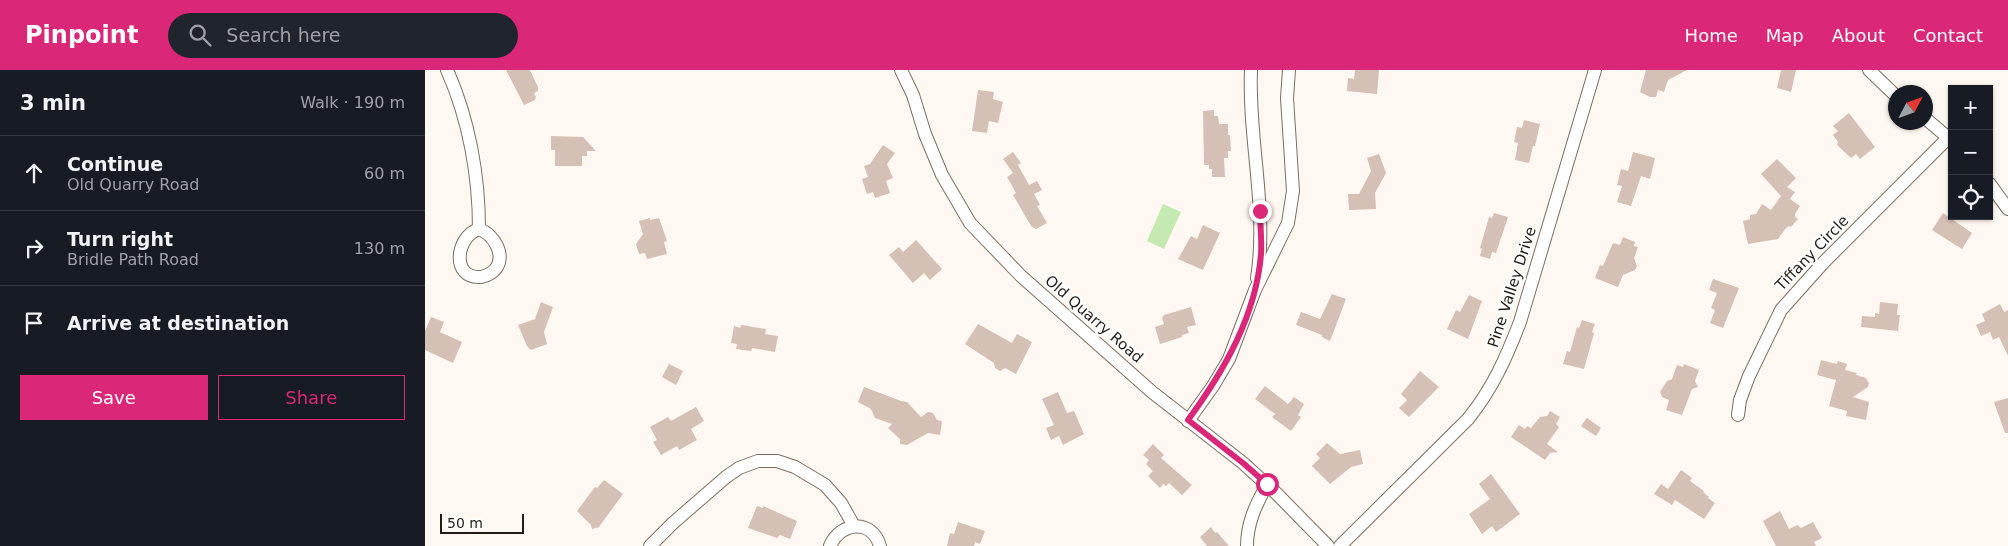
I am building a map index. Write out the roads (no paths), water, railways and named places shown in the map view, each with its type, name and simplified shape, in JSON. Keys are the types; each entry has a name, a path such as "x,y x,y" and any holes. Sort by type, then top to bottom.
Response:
{"street":[{"path":"447,70 462,111 474,161 479,202 479,229"},
{"name":"Old Quarry Road","path":"901,70 913,95 925,134 942,175 971,223 1021,276 1152,392 1267,484 1327,546"},
{"path":"1251,70 1251,110 1261,252 1255,290"},
{"path":"1188,420 1213,386 1229,359 1255,290 1281,239 1291,207 1293,191 1287,98 1289,70"},
{"name":"Pine Valley Drive","path":"1340,546 1468,419 1485,398 1505,361 1520,322 1595,70"},
{"path":"1869,70 1888,88"},
{"path":"1933,125 1948,138"},
{"name":"Tiffany Circle","path":"1737,415 1740,400 1749,376 1774,322 1785,304 1823,263 1948,142"},
{"path":"1993,188 2008,209"},
{"path":"650,546 673,522 726,477 739,468 758,461 777,460 795,467 825,484 841,503 854,526"},
{"path":"1247,546 1247,531 1257,503 1267,484"},
{"path":"830,546 839,533 854,526 863,527 874,535 880,546"}]}
